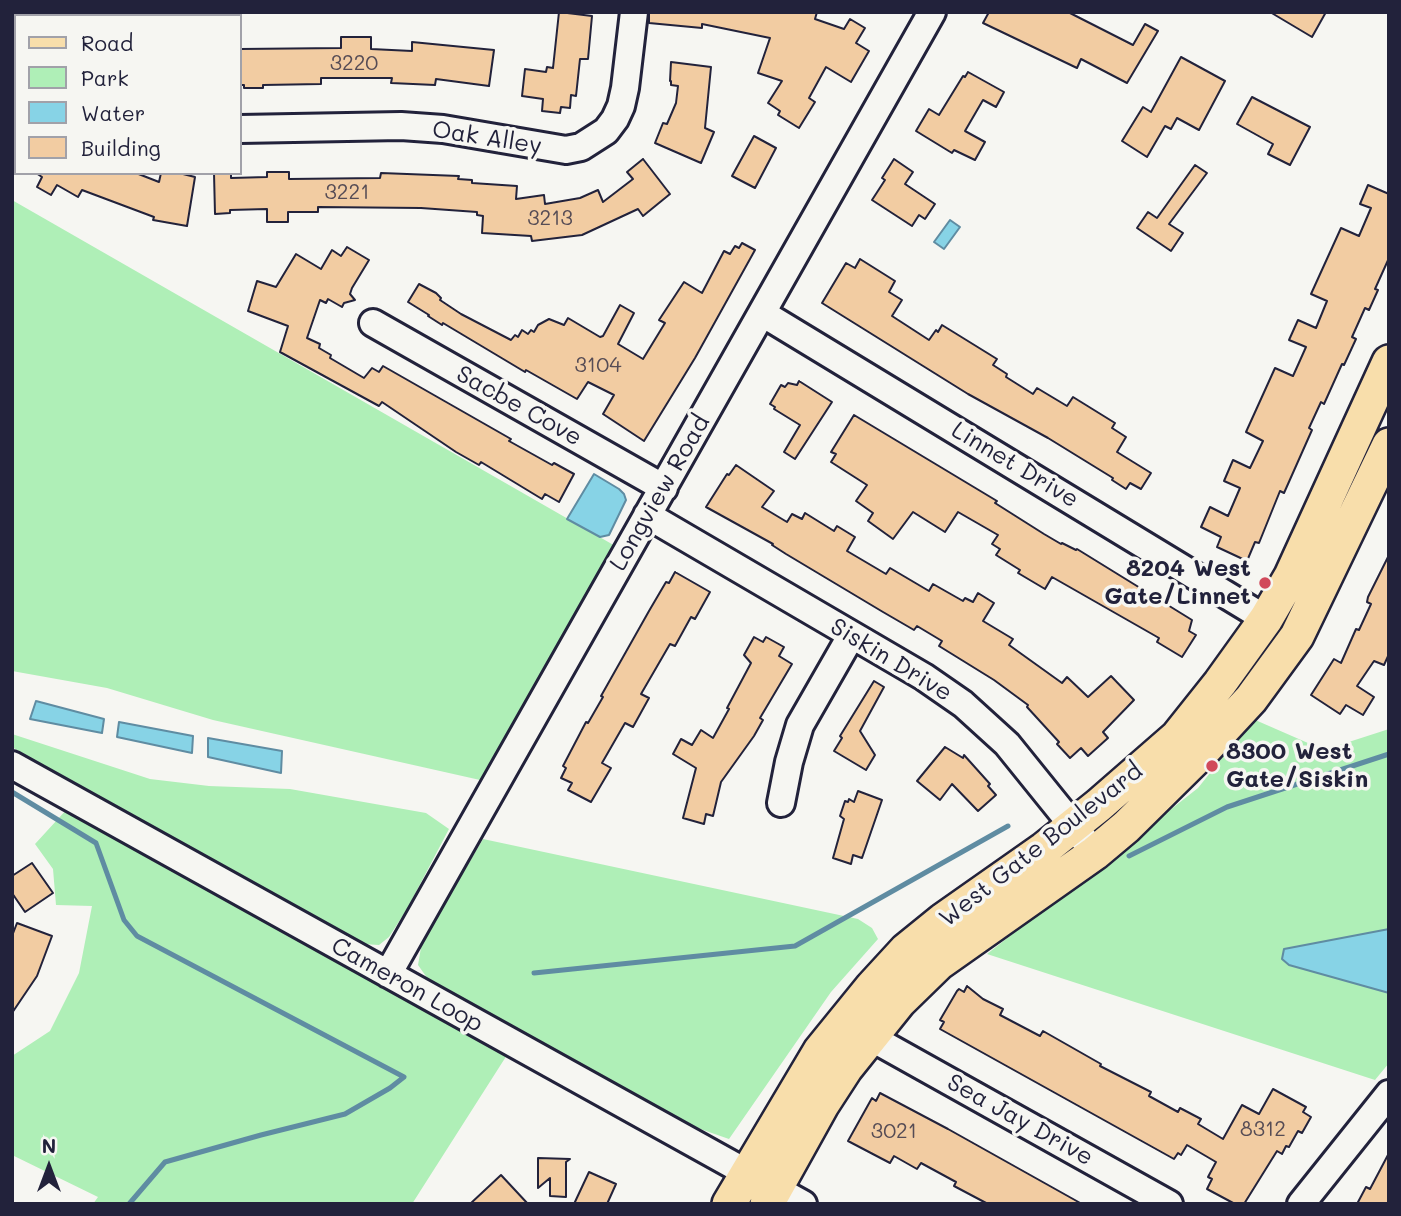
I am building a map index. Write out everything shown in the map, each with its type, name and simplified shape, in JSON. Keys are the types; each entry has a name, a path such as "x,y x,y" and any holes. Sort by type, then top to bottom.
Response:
{"main road":[{"name":"West Gate Boulevard","path":"729,1204 820,1051 906,950 1074,825 1177,737 1220,683 1266,619 1291,576 1389,362"},
{"name":"West Gate Boulevard","path":"781,1199 822,1105 846,1068 899,1002 939,963 1095,853 1126,827 1200,754 1259,688 1297,636 1387,452"}],"street":[{"name":"Oak Alley","path":"242,128 401,125 443,129 566,150 581,147 606,131 621,106 634,12"},
{"name":"Longview Road","path":"388,974 932,12"},
{"name":"Linnet Drive","path":"762,313 1266,619"},
{"name":"Sacbe Cove","path":"373,323 664,488"},
{"path":"1352,440 1387,452"},
{"name":"Siskin Drive","path":"647,515 924,677 963,704 1007,744 1095,853"},
{"path":"781,803 800,725 851,636"},
{"name":"Cameron Loop","path":"12,765 747,1173 781,1199"},
{"name":"Sea Jay Drive","path":"870,1037 1169,1204"},
{"path":"1301,1204 1389,1094"}],"green space":[{"path":"12,200 617,547 489,782 213,720 107,688 12,671"},
{"path":"1253,719 1324,750 1389,729 1389,1063 1375,1080 987,954 1198,788"},
{"path":"12,734 150,779 209,786 290,789 426,813 449,829 407,909 389,937 379,945 363,944 258,889 32,759 12,747"},
{"path":"68,808 507,1055 412,1204 93,1204 98,1197 12,1155 12,1056 50,1031 79,973 92,906 56,905 53,869 35,844"},
{"path":"483,839 858,919 872,928 878,939 831,992 729,1139 686,1124 430,982 418,965 422,942"}],"water":[{"path":"950,220 960,227 944,249 934,242"},
{"path":"594,474 619,489 626,500 609,535 600,537 567,519"},
{"path":"36,701 104,719 102,733 30,719"},
{"path":"119,722 193,736 192,753 117,737"},
{"path":"208,738 282,751 281,773 208,757"},
{"path":"1389,929 1389,993 1289,965 1282,959 1284,949"}],"building":[{"path":"559,12 592,16 588,59 580,59 576,96 571,95 570,108 561,107 560,113 542,111 543,99 522,96 525,69 546,72 547,67 553,68"},
{"path":"649,12 817,12 815,19 844,29 850,19 865,28 856,43 869,51 851,82 826,67 809,98 815,102 799,128 778,115 780,111 768,103 782,81 758,73 770,38 702,24 702,28 649,23"},
{"path":"989,12 1068,12 1133,45 1145,24 1158,31 1127,83 1081,59 1077,68 983,23"},
{"path":"1270,12 1326,12 1312,37"},
{"path":"341,37 371,37 371,49 412,51 412,42 494,50 489,86 436,79 435,85 391,83 392,78 321,78 321,84 263,85 263,88 244,88 242,85 242,49 341,48"},
{"path":"1181,57 1225,81 1199,130 1177,118 1171,129 1165,126 1147,157 1122,141 1143,107 1151,112"},
{"path":"671,62 711,67 705,128 714,132 701,163 655,143 663,123 667,124 676,103 678,86 671,85"},
{"path":"968,72 1004,92 996,107 983,100 965,131 985,142 975,160 954,150 952,153 916,131 929,109 939,115"},
{"path":"1252,97 1310,127 1290,165 1268,154 1273,144 1237,124"},
{"path":"754,136 776,148 755,188 732,176"},
{"path":"643,159 670,194 643,216 638,209 582,235 532,241 531,236 482,233 483,216 477,215 477,212 421,208 318,207 318,212 288,212 288,222 267,222 267,209 230,210 230,213 215,214 214,175 231,175 231,178 267,177 267,172 289,172 289,179 380,178 381,173 459,176 458,179 472,180 472,183 517,186 516,199 544,195 545,204 580,198 598,190 603,202 633,179 627,172"},
{"path":"894,159 913,172 905,184 935,204 925,219 919,215 912,226 872,200"},
{"path":"1195,165 1207,173 1169,224 1183,233 1171,251 1137,228 1148,212 1157,218"},
{"path":"39,175 141,175 159,182 161,175 195,177 187,226 153,220 154,217 82,190 78,197 57,185 51,195 37,187 42,177"},
{"path":"1368,185 1389,194 1389,258 1369,310 1365,308 1352,337 1356,339 1344,365 1342,364 1324,404 1321,402 1309,428 1312,430 1284,493 1280,491 1259,543 1255,542 1247,561 1217,547 1221,537 1201,527 1210,507 1228,516 1240,488 1224,481 1233,460 1250,468 1263,441 1246,432 1275,368 1293,376 1306,347 1289,340 1298,320 1316,328 1327,301 1311,294 1341,228 1359,236 1371,208 1360,204"},
{"path":"742,243 755,250 695,358 644,441 603,414 614,395 588,382 577,399 526,370 525,372 443,323 442,325 408,302 419,284 436,293 440,300 461,314 511,340 515,335 518,337 522,330 528,334 531,330 534,332 538,325 549,319 564,325 568,318 600,337 620,305 634,313 618,344 643,359 665,323 659,320 684,282 702,293 724,251 730,254 735,246 739,248"},
{"path":"347,247 369,260 352,288 350,294 355,300 344,303 342,307 328,299 326,303 320,300 307,338 320,344 319,348 331,355 330,358 364,378 372,368 379,372 383,366 511,439 509,441 574,474 559,502 545,494 542,499 481,462 479,465 456,452 382,402 379,406 280,352 288,326 248,311 257,281 276,287 296,254 321,269 332,250 341,256"},
{"path":"860,259 895,281 889,292 902,300 892,316 929,340 942,325 997,359 993,365 1033,394 1037,388 1067,406 1073,397 1115,423 1112,428 1126,437 1117,452 1151,473 1141,489 1130,483 1126,489 1048,438 968,394 822,303 846,263 855,268"},
{"path":"799,381 832,402 795,459 784,452 800,425 770,404 781,385 797,385"},
{"path":"854,415 997,501 995,503 1044,534 1077,549 1192,620 1189,631 1196,635 1182,657 1157,642 1159,638 1052,577 1045,589 1018,573 1020,570 996,555 1000,549 992,544 998,535 958,512 945,532 913,512 893,539 868,521 873,513 856,501 867,485 831,462 836,454 831,452"},
{"path":"736,465 774,491 762,507 787,522 792,514 802,519 805,513 834,531 837,526 855,537 847,551 886,574 890,568 929,591 933,584 963,601 965,598 973,602 978,593 994,603 983,621 1013,639 1009,645 1062,683 1067,677 1088,697 1111,676 1134,700 1103,732 1108,738 1088,756 1081,748 1070,758 1028,705 939,646 942,641 917,626 914,630 773,544 706,507"},
{"path":"1389,555 1389,654 1384,665 1374,661 1357,686 1374,697 1363,715 1346,705 1340,714 1311,695 1334,659 1341,663 1371,604 1367,602 1368,597"},
{"path":"675,572 710,592 695,619 691,617 675,646 670,644 641,694 649,698 633,727 625,723 602,763 611,768 591,802 568,790 572,783 561,778 566,768 563,766 649,611"},
{"path":"754,637 763,642 766,637 784,647 779,656 792,664 760,718 763,720 754,736 721,782 713,816 706,814 704,824 683,818 696,768 673,754 681,739 692,745 701,730 713,738 751,663 744,655"},
{"path":"874,681 884,687 860,731 875,755 866,770 834,751 842,738 840,736"},
{"path":"945,747 963,758 964,755 990,784 988,786 996,795 978,811 952,784 940,800 917,781"},
{"path":"858,791 882,800 862,858 853,855 851,864 833,858 844,819 840,816 845,801 848,802 849,799 854,802"},
{"path":"32,863 53,893 25,912 12,893 12,876"},
{"path":"17,923 52,936 37,976 12,1013 12,936"},
{"path":"967,986 983,999 1003,1009 1000,1015 1040,1036 1043,1031 1101,1064 1100,1066 1151,1092 1149,1096 1178,1112 1180,1108 1201,1119 1198,1124 1223,1139 1242,1105 1259,1114 1273,1089 1306,1107 1303,1112 1311,1117 1302,1133 1298,1131 1282,1154 1277,1151 1244,1204 1235,1204 1207,1189 1212,1179 1208,1177 1216,1162 1187,1145 1181,1155 1178,1153 1174,1159 940,1029 944,1022 940,1020 957,991 959,989 964,992"},
{"path":"880,1093 1082,1204 988,1204 954,1186 956,1182 921,1163 917,1169 894,1156 890,1163 848,1141 872,1098 876,1101"},
{"path":"1389,1153 1389,1204 1357,1204 1366,1187 1370,1189"},
{"path":"538,1158 570,1159 566,1162 566,1197 550,1196 550,1178 538,1188"},
{"path":"589,1172 616,1184 607,1204 574,1204"},
{"path":"501,1175 528,1204 470,1204"}],"waterway":[{"path":"1129,856 1227,807 1389,754"},
{"path":"12,792 96,843 124,920 137,936 404,1077 345,1114 165,1162 129,1204"},
{"path":"534,973 795,946 1008,826"}],"place":[{"name":"8204 West Gate/Linnet","path":"1265,583"},
{"name":"8300 West Gate/Siskin","path":"1212,766"}]}
